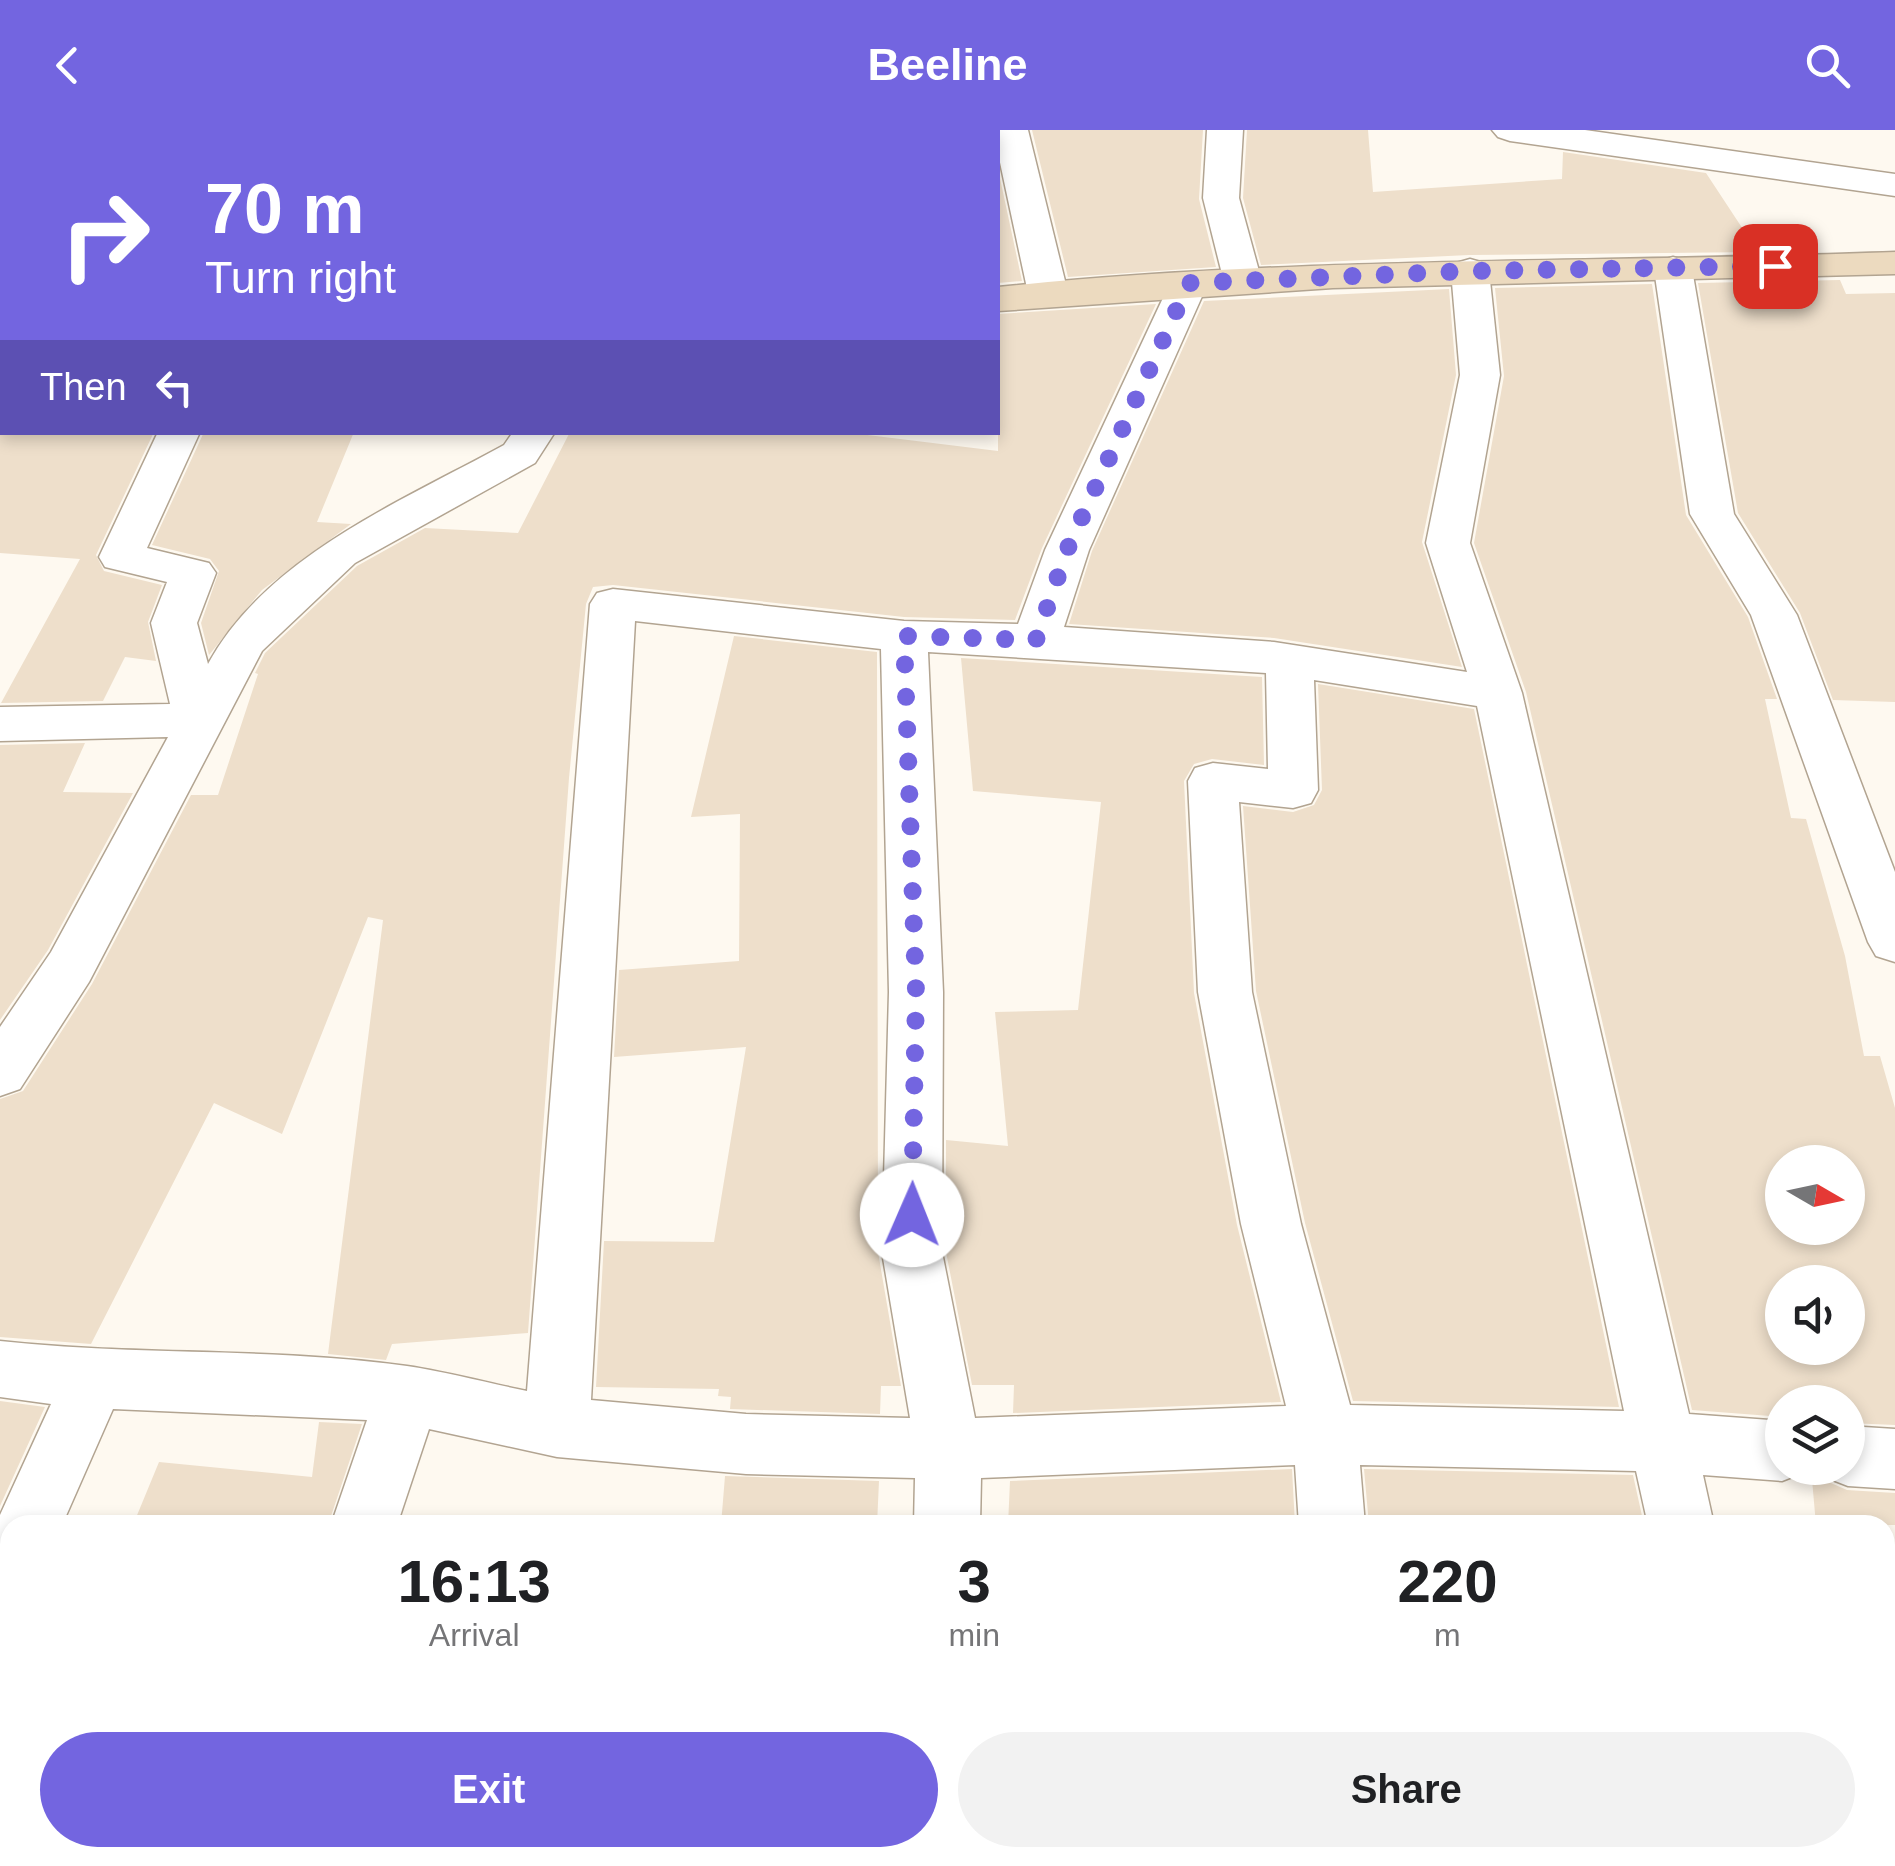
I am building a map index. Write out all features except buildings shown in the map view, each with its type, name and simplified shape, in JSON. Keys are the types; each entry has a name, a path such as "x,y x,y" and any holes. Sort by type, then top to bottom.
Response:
{"street":[{"path":"1010,130 1048,293"},
{"path":"1226,130 1221,198 1243,282"},
{"path":"1531,132 1895,185"},
{"path":"1895,227 1886,263 1895,304"},
{"path":"1000,299 1189,283 1470,271 1886,263"},
{"path":"1673,268 1712,514 1774,616 1895,942"},
{"path":"1470,271 1480,374 1448,544 1498,693 1679,1515"},
{"path":"1036,640 1075,532 1189,283"},
{"path":"178,435 121,557 193,573 174,623 198,720"},
{"path":"0,1074 70,967 198,720 244,642 339,553 520,454 532,435"},
{"path":"557,1427 613,604 904,636 1036,640 1290,660 1498,693"},
{"path":"904,636 916,992 912,1252 948,1449 948,1515"},
{"path":"1290,660 1293,790 1213,782 1225,992 1271,1224 1325,1434 1331,1515"},
{"path":"0,724 198,720"},
{"path":"0,1369 94,1380 408,1394 557,1427 746,1444 948,1449 1325,1434 1664,1442 1765,1450"},
{"path":"33,1515 94,1380"},
{"path":"367,1515 408,1394"},
{"path":"1865,1457 1895,1460"}],"route":[{"path":"912,1215 916,992 904,636 1036,640 1067,550 1189,283 1470,271 1775,266"}]}
